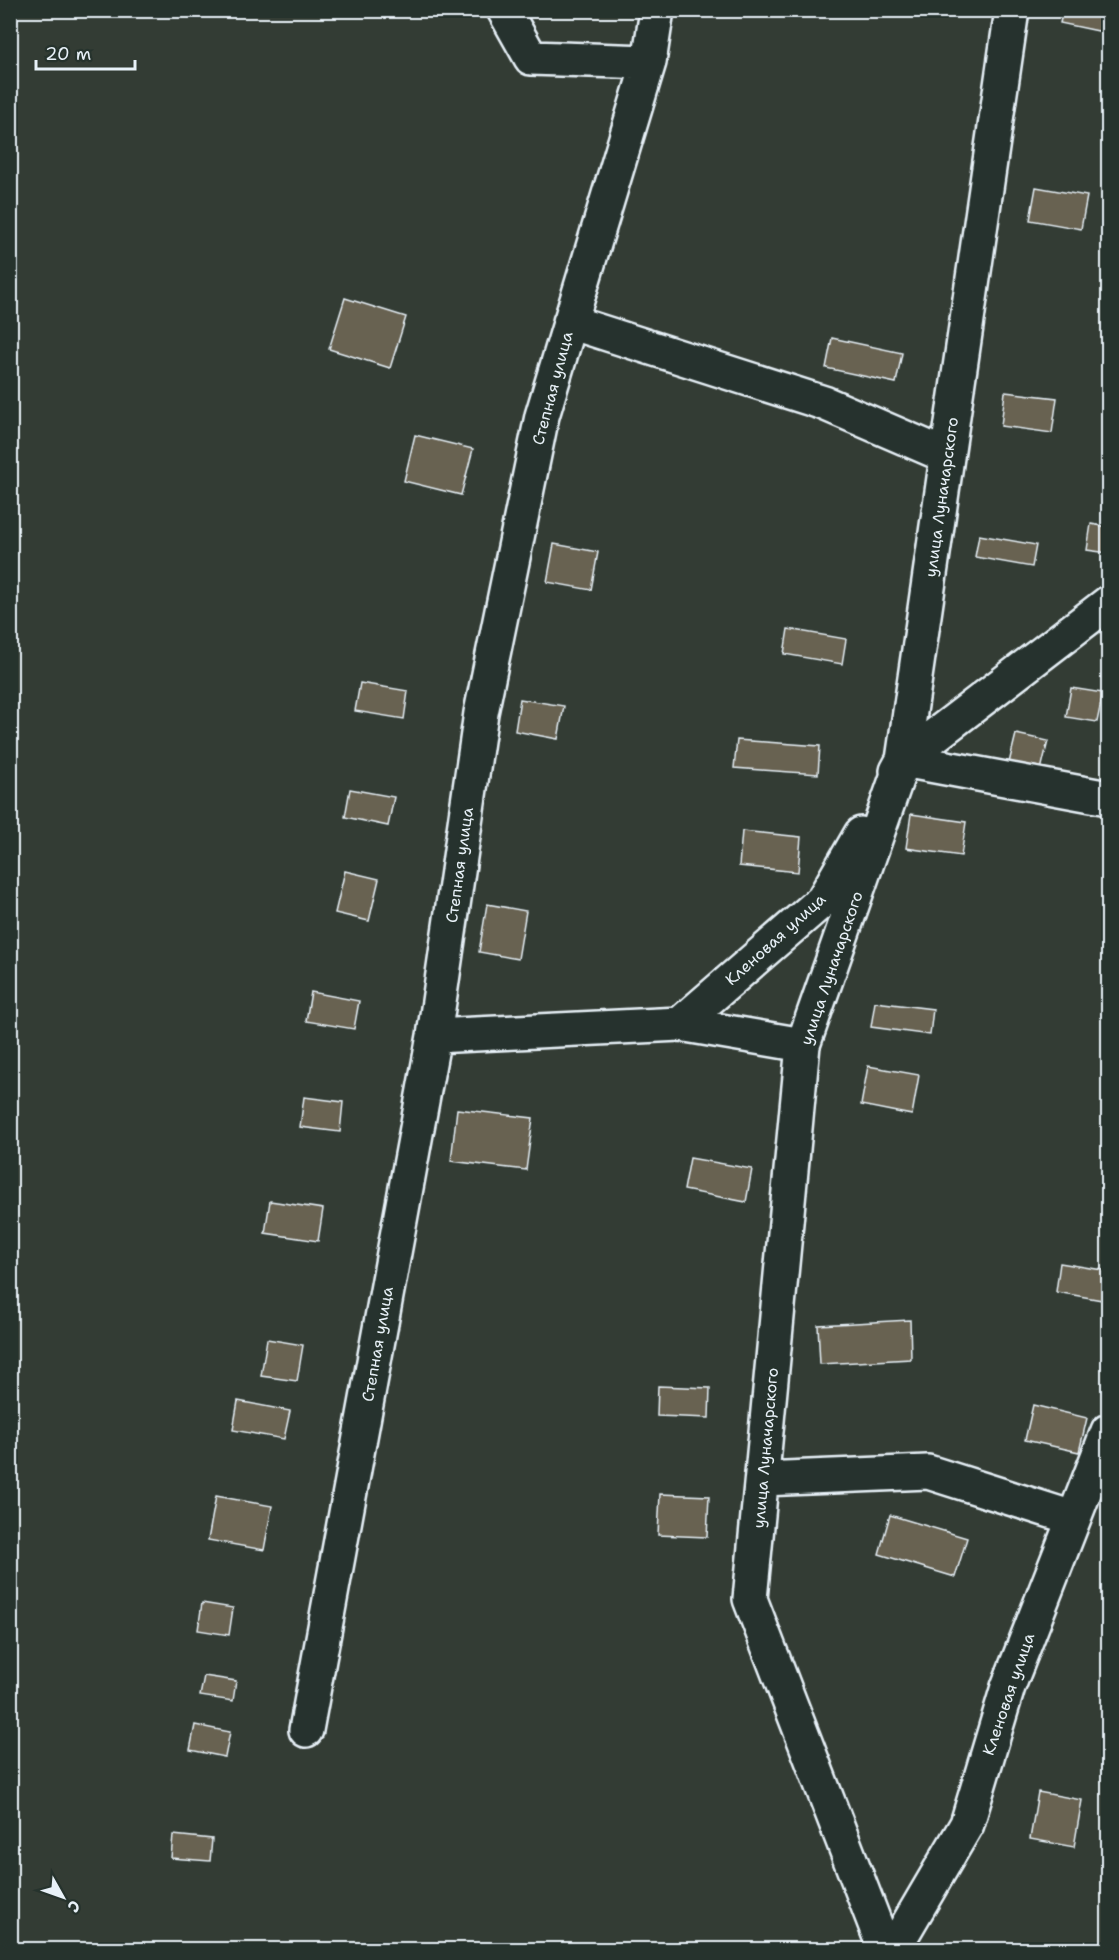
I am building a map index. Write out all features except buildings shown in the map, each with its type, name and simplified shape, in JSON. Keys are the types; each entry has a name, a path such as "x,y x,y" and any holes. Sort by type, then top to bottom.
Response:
{"street":[{"path":"504,10 531,58 649,62"},
{"name":"Степная улица","path":"306,1730 434,1036 482,713 542,416 649,62 657,10"},
{"name":"улица Луначарского","path":"885,1950 750,1599 803,1045 903,760 1012,10"},
{"path":"570,322 824,403 948,456"},
{"name":"Кленовая улица","path":"680,1024 823,900 903,760 1108,603"},
{"path":"903,760 1108,798"},
{"path":"434,1036 680,1024 803,1045"},
{"name":"Кленовая улица","path":"893,1950 967,1824 1008,1688 1108,1431"},
{"path":"762,1479 928,1472 1073,1518"}]}
